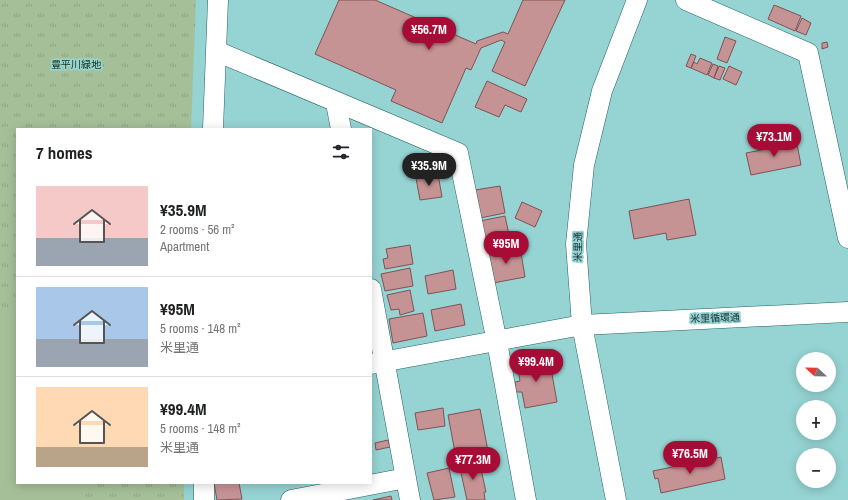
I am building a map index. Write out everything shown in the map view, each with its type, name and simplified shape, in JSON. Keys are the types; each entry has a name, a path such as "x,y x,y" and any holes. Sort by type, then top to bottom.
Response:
{"street":[{"path":"213,128 218,0"},
{"name":"米里通","path":"616,500 582,325 576,244 584,165 602,92 637,0"},
{"path":"686,0 808,53 848,238"},
{"path":"216,51 458,153 497,342 526,500"},
{"path":"336,102 341,128"},
{"path":"372,300 378,363 410,500"},
{"name":"米里循環通","path":"378,363 582,325 848,312"},
{"path":"291,500 406,478"},
{"path":"204,484 204,500"}],"green space":[{"name":"豊平川緑地","path":"0,0 196,0 191,128 16,128 16,484 184,484 184,500 0,500"},
{"path":"0,309 16,310 16,484 83,484 83,500 0,500"}],"building":[{"path":"339,0 375,0 476,44 477,41 503,32 508,34 523,0 565,0 525,86 492,71 505,42 501,40 481,48 471,70 466,68 442,123 391,101 396,90 315,54"},
{"path":"774,5 801,16 795,31 768,19"},
{"path":"802,18 811,23 806,35 796,31"},
{"path":"725,37 736,41 727,63 717,59"},
{"path":"827,42 828,47 822,49 822,43"},
{"path":"691,54 696,56 691,68 686,66"},
{"path":"700,58 712,63 707,75 691,68 694,62 697,64"},
{"path":"713,64 718,66 714,78 708,75"},
{"path":"719,66 725,68 720,80 714,78"},
{"path":"729,66 742,72 736,85 723,79"},
{"path":"487,81 527,99 521,112 505,105 499,117 475,107"},
{"path":"796,139 801,165 751,175 746,153 787,145 786,141"},
{"path":"438,174 442,197 420,200 416,178"},
{"path":"500,186 505,213 480,218 475,190"},
{"path":"689,199 696,235 667,240 666,233 634,239 629,211"},
{"path":"522,202 542,211 535,227 515,218"},
{"path":"505,216 511,244 486,250 480,221"},
{"path":"410,245 413,264 385,269 383,259 388,258 386,249"},
{"path":"520,247 525,277 493,283 488,252"},
{"path":"410,268 413,286 385,291 381,274"},
{"path":"453,270 456,289 428,294 425,276"},
{"path":"410,290 414,311 400,315 399,309 391,310 387,295"},
{"path":"461,304 465,325 435,331 431,310"},
{"path":"423,313 427,336 393,343 389,319"},
{"path":"543,358 550,363 557,402 525,408 522,392 516,392 515,382 520,381 517,363"},
{"path":"443,408 445,426 418,430 415,413"},
{"path":"480,409 488,451 456,458 448,415"},
{"path":"388,440 390,447 376,450 375,443"},
{"path":"721,457 725,479 661,493 658,478 655,479 653,471"},
{"path":"477,460 479,469 481,469 486,492 484,492 485,500 467,500 459,464"},
{"path":"449,468 455,497 434,500 427,473"},
{"path":"214,484 239,484 242,499 217,500"},
{"path":"391,496 392,500 373,500"}]}
